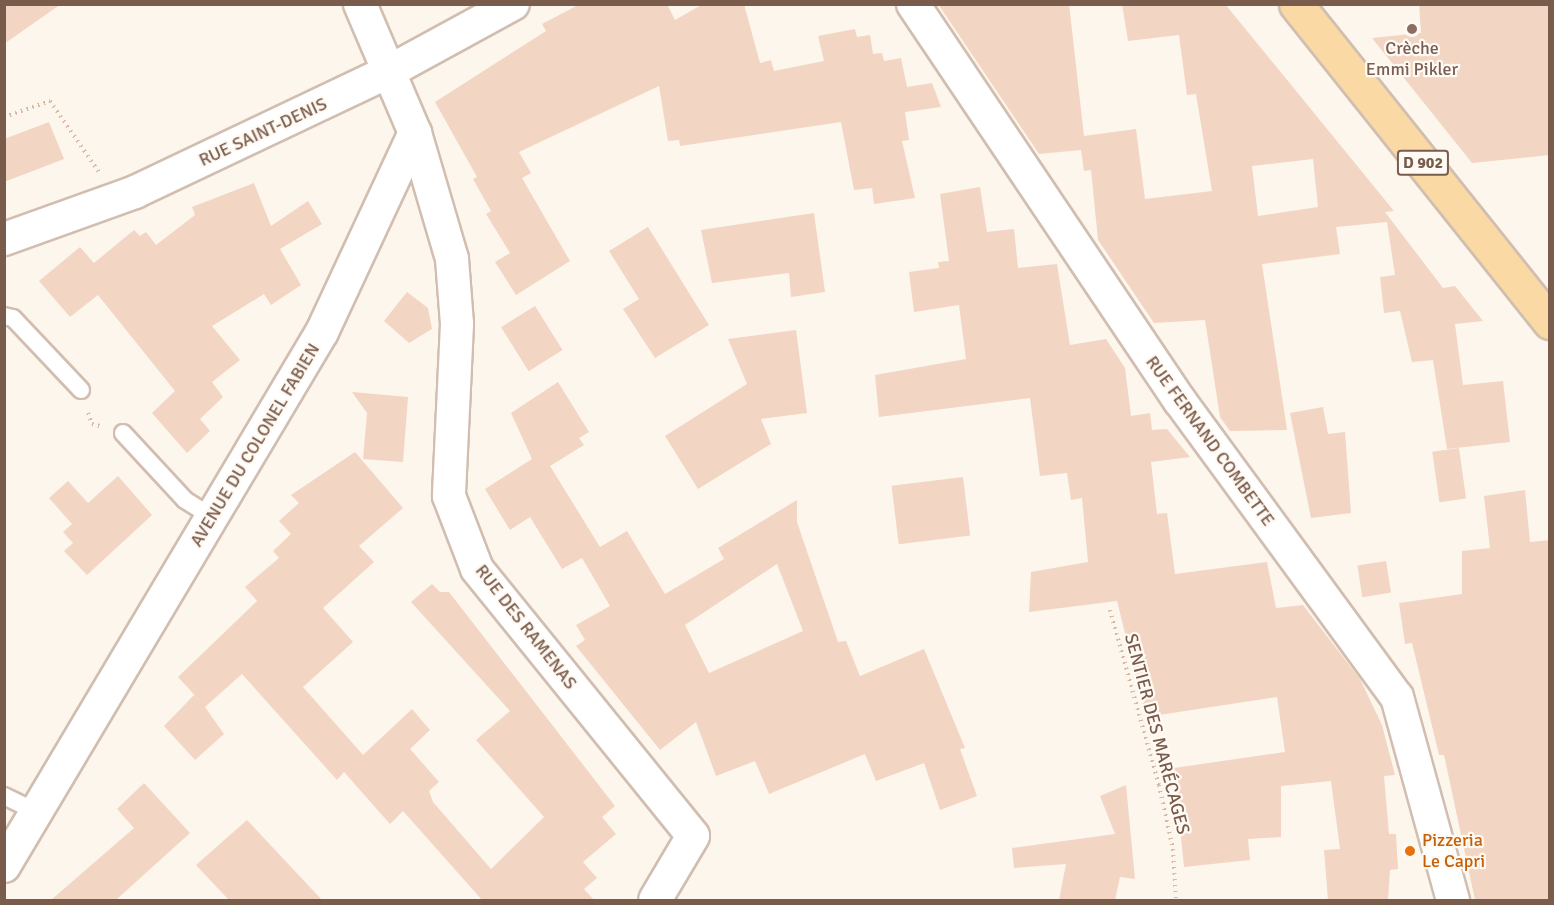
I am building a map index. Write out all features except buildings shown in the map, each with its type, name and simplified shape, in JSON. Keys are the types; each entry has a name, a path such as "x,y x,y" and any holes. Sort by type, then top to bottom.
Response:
{"main road":[{"name":"D 902","path":"1296,4 1550,322"}],"street":[{"path":"360,4 415,133"},
{"name":"RUE SAINT-DENIS","path":"4,239 117,199 390,71 513,4"},
{"name":"RUE FERNAND COMBETTE","path":"913,4 1180,401 1396,697 1453,900"},
{"name":"AVENUE DU COLONEL FABIEN","path":"4,866 322,332 415,133"},
{"name":"RUE DES RAMENAS","path":"415,133 452,259 457,324 449,496 477,569 693,836 655,900"}],"lane":[{"path":"4,316 13,318 81,390"},
{"path":"123,433 185,500 212,517"},
{"path":"4,796 37,812"}],"path":[{"path":"4,117 50,101 117,199"},
{"path":"81,390 92,424 123,433"},
{"name":"SENTIER DES MARÉCAGES","path":"1110,610 1159,785 1173,849 1176,900"}],"place":[{"name":"Crèche Emmi Pikler","path":"1412,29"},
{"name":"Pizzeria Le Capri","path":"1410,851"}]}
